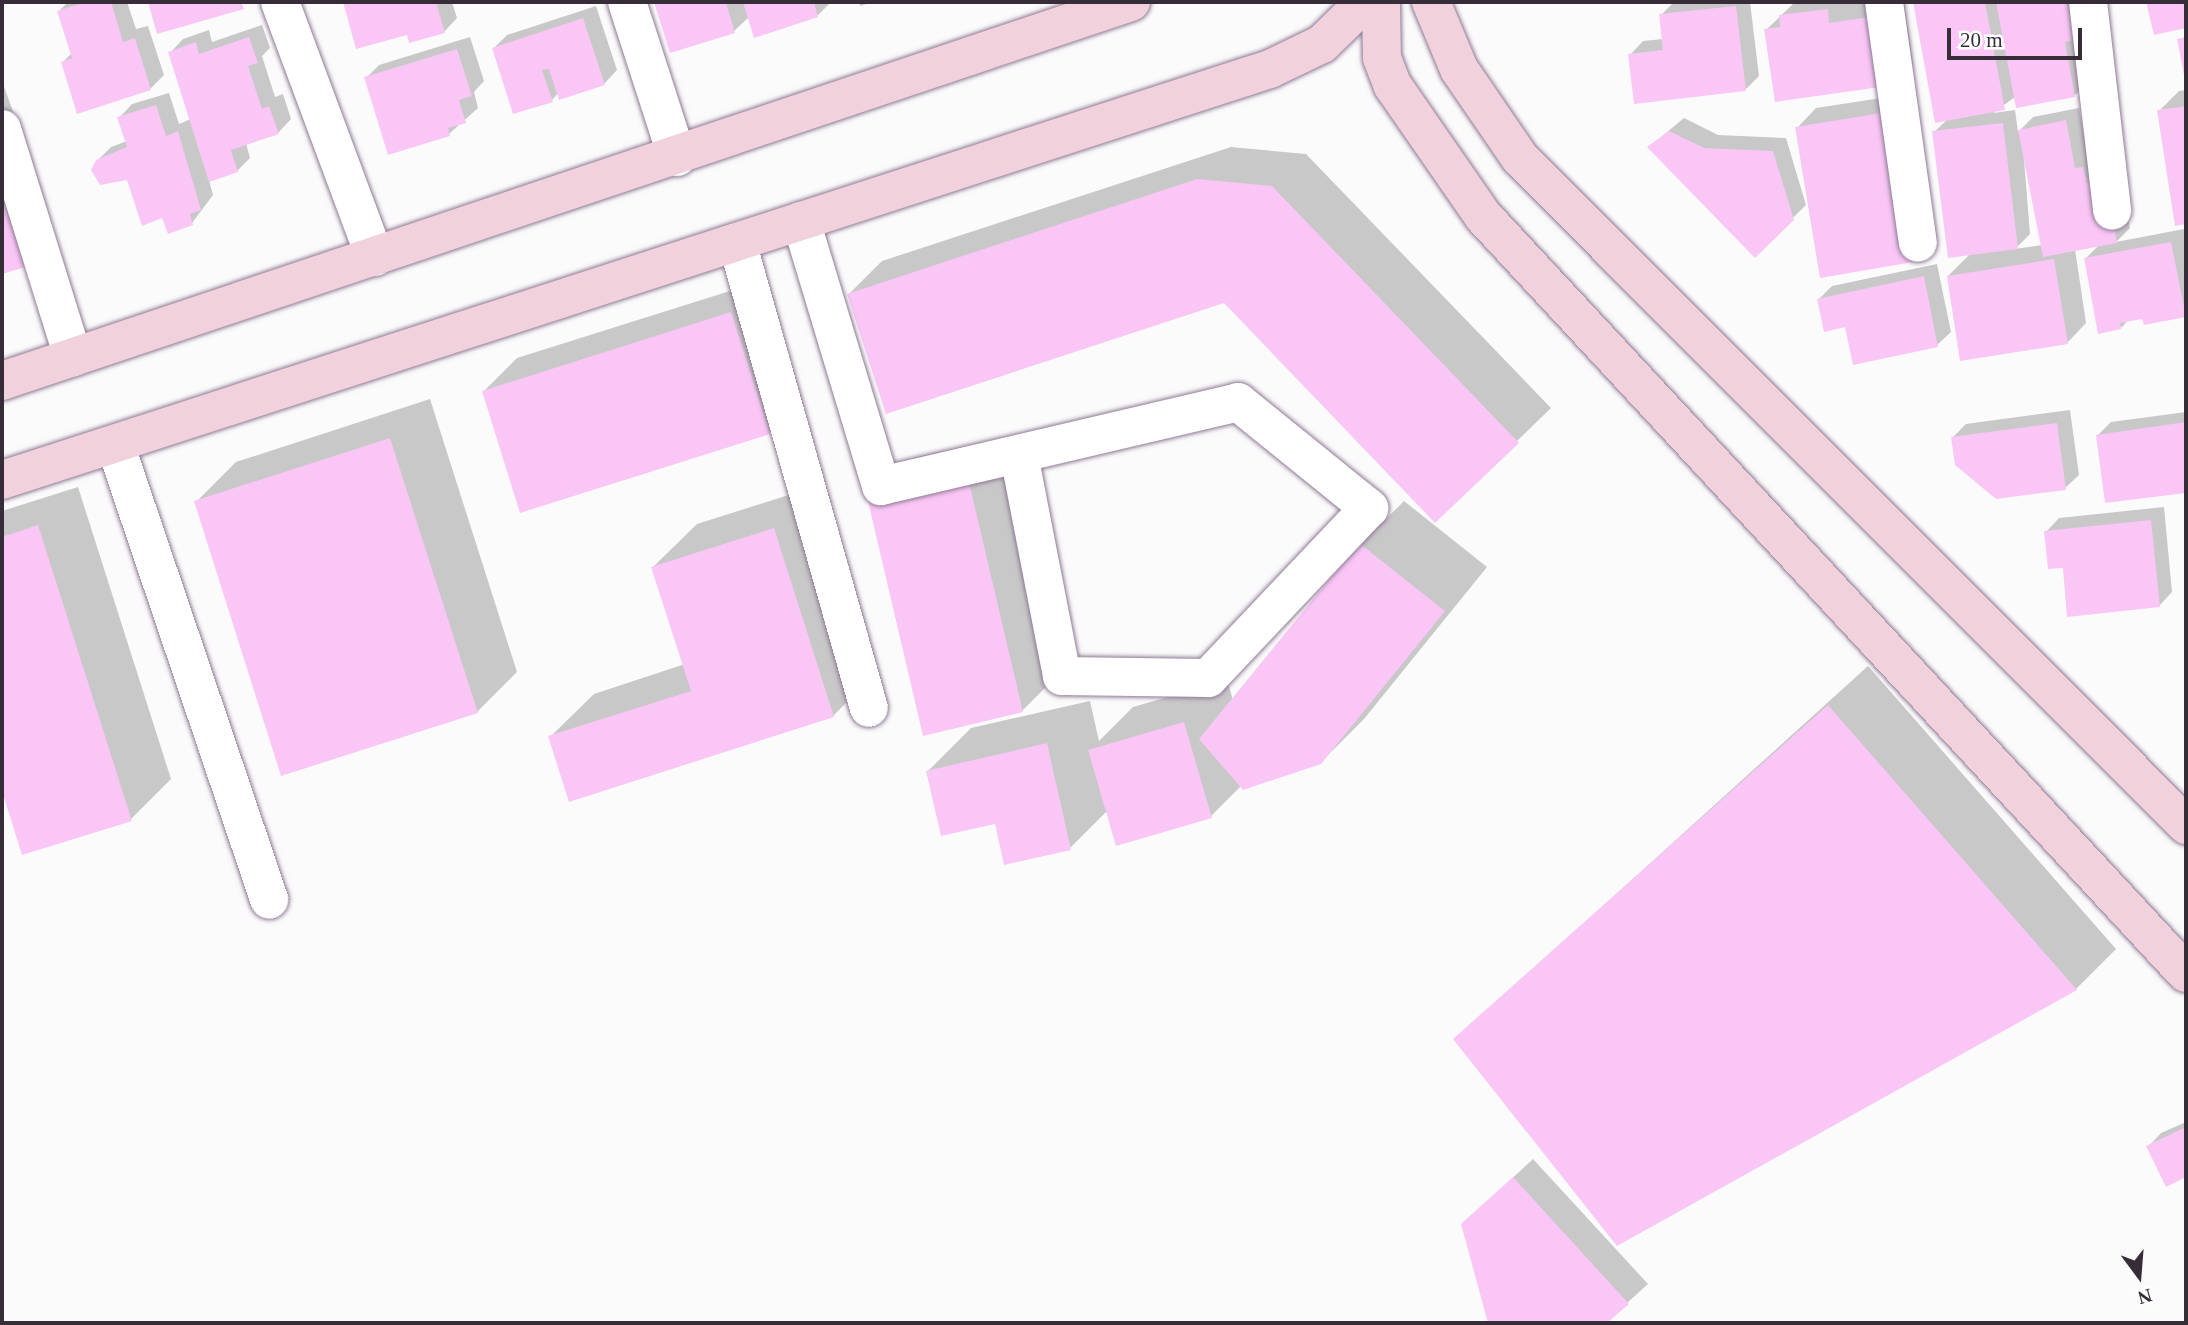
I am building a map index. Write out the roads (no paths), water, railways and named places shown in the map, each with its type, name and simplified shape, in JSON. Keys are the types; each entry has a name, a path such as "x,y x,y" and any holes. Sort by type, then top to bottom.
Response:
{"street":[{"path":"280,2 374,257"},
{"path":"627,2 677,157"},
{"path":"2,381 677,157 1131,2"},
{"path":"1431,2 1458,69 1520,158 2186,825"},
{"path":"1884,2 1918,243"},
{"path":"2088,2 2112,211"},
{"path":"2,480 1270,69 1322,44 1382,3"},
{"path":"1382,3 1382,58 1393,86 1483,216 2186,973"},
{"path":"2,129 73,357"},
{"path":"801,221 881,486 1238,402 1369,508 1208,678 1062,676 1018,454"},
{"path":"737,242 869,708"},
{"path":"115,444 269,900"}]}
